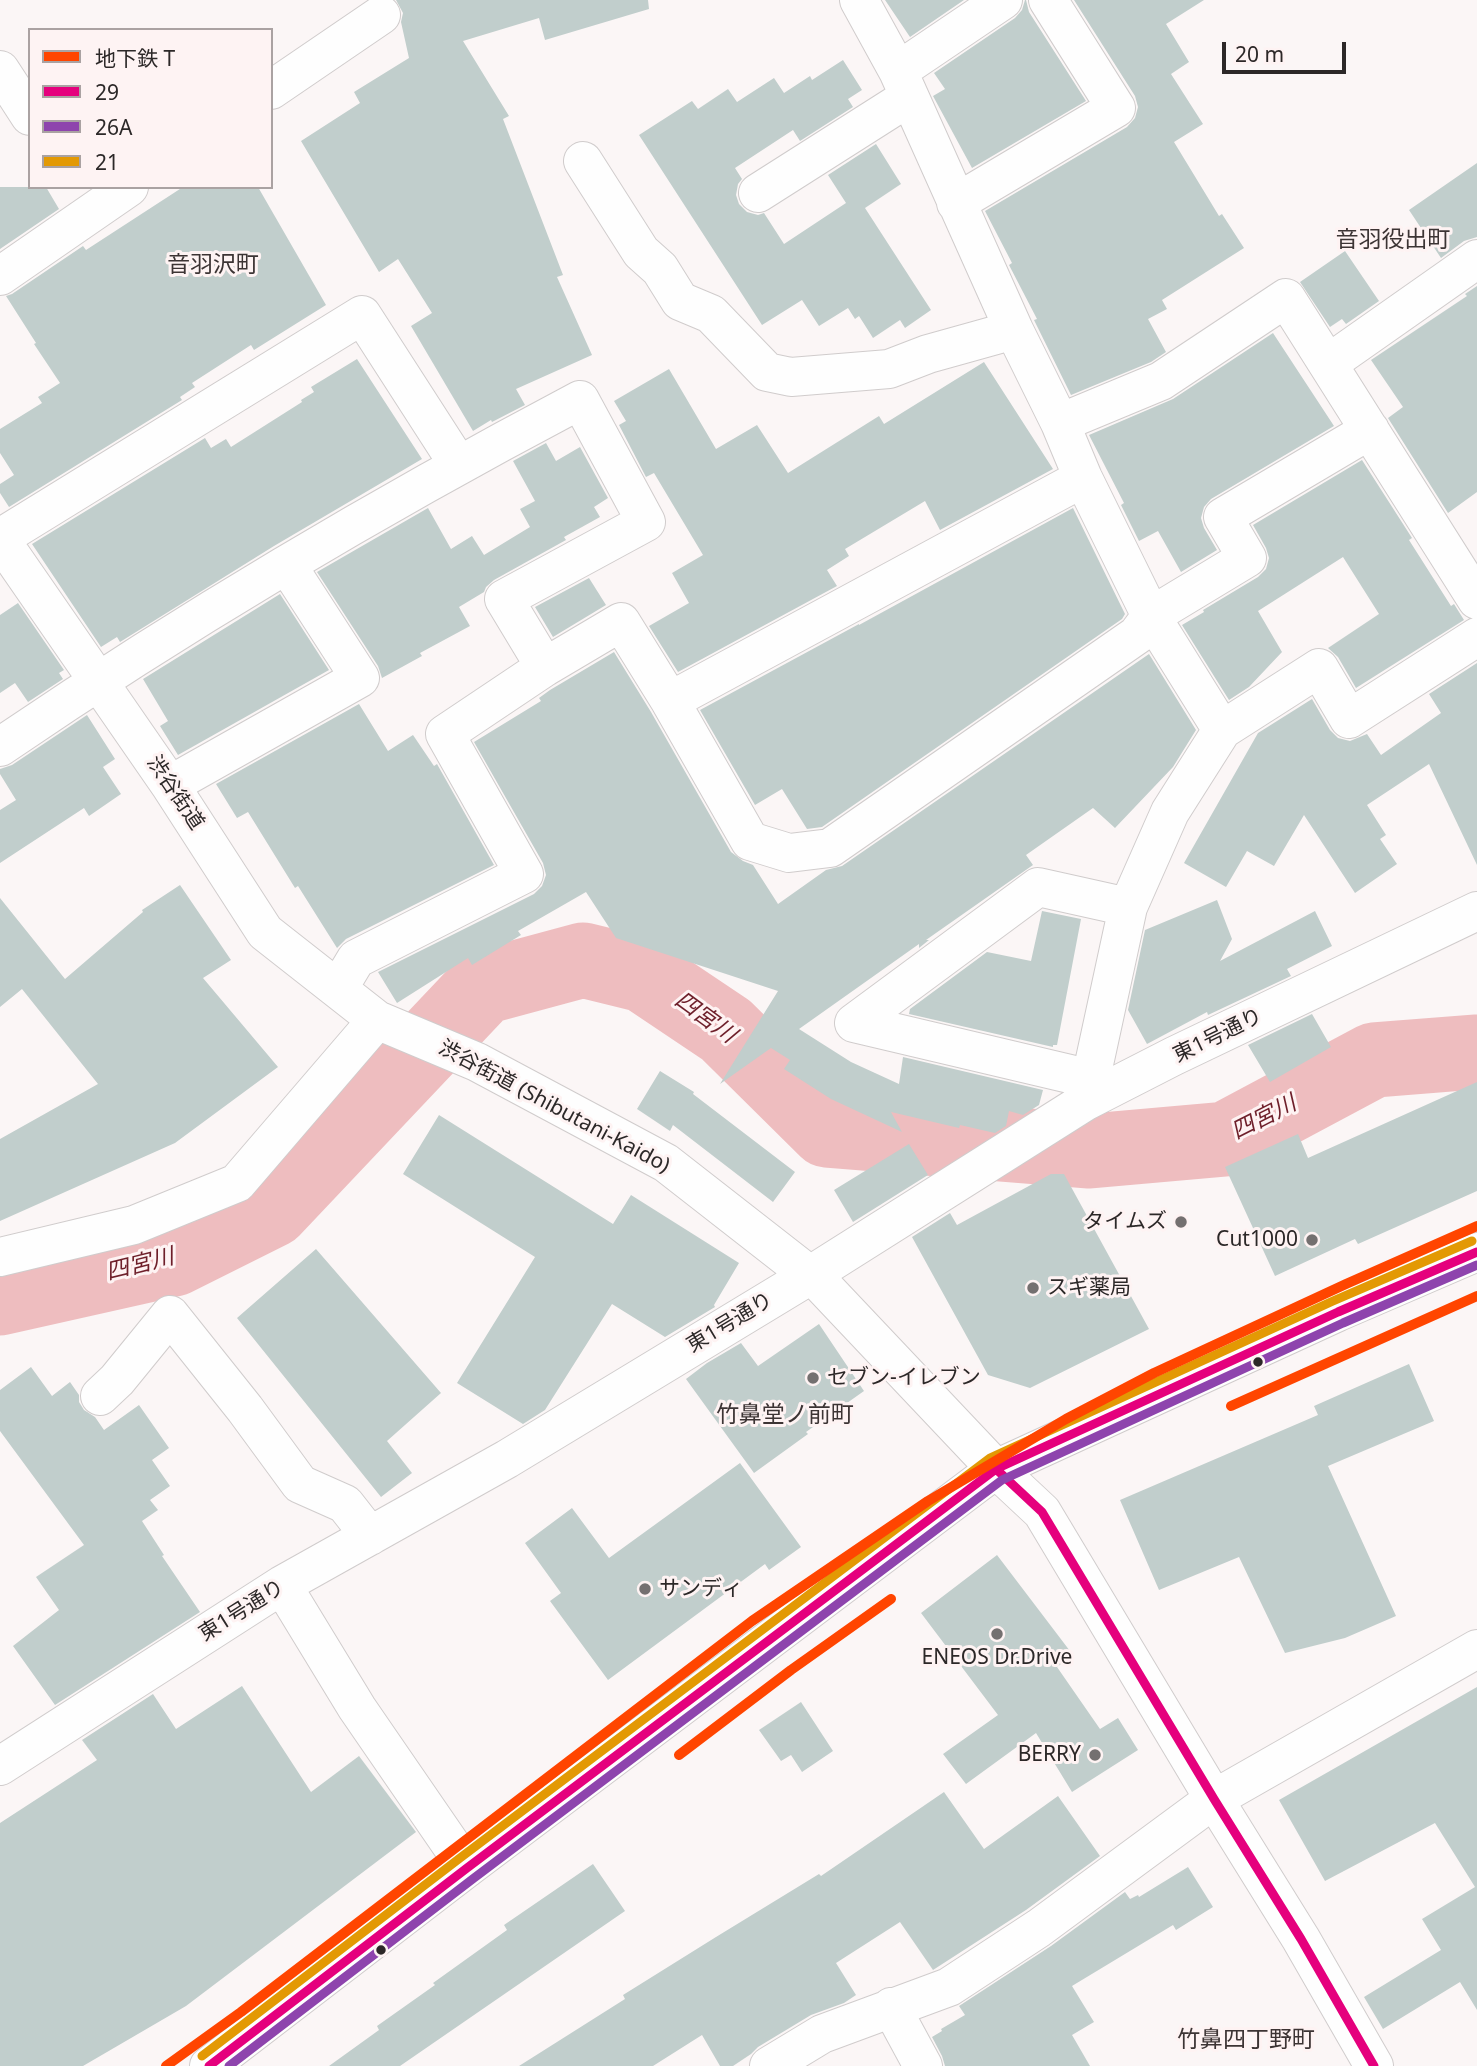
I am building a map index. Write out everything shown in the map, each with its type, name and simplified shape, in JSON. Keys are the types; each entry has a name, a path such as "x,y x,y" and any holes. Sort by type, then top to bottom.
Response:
{"street":[{"path":"859,0 904,84 1014,330 1151,616 1222,730"},
{"path":"758,193 904,84 1003,0"},
{"path":"956,204 1116,108 1048,0"},
{"path":"273,89 381,15"},
{"path":"0,70 28,113"},
{"path":"583,161 641,253 660,269 681,301 711,314 767,372 791,377 889,369 928,354 1014,330"},
{"path":"0,276 85,200 122,189"},
{"path":"1329,363 1477,259"},
{"path":"1060,423 1161,381 1286,298 1477,600"},
{"path":"0,538 362,314 458,464"},
{"path":"0,747 98,681 287,565 458,464 580,400 646,522 504,599 545,667"},
{"path":"338,989 356,959 524,874 444,734 545,667 621,622 670,701 750,841 789,853 830,848 1137,635 1151,616 1247,558 1223,517 1370,430"},
{"path":"670,701 1083,478"},
{"name":"渋谷街道","path":"0,538 170,785 265,932 377,1020"},
{"path":"170,785 360,678 287,565"},
{"path":"1129,907 1038,887 854,1023 1089,1090 1129,907 1170,812 1222,730 1319,668 1349,719 1477,637"},
{"name":"東1号通り","path":"0,1766 282,1585 507,1458 809,1276 1089,1090 1174,1056 1477,911"},
{"path":"0,1257 134,1225 237,1183 377,1020"},
{"name":"渋谷街道 (Shibutani-Kaido)","path":"377,1020 477,1062 666,1163 821,1284 996,1469"},
{"path":"209,2066 996,1469 1338,1312 1477,1252"},
{"path":"100,1396 117,1380 170,1315 300,1484 345,1504 370,1536"},
{"path":"996,1469 1042,1512 1301,1939 1374,2066"},
{"path":"282,1585 357,1708 467,1868"},
{"path":"769,2066 822,2034 949,1987 1039,1928 1214,1799 1477,1649"},
{"path":"891,2007 923,2066"}],"building":[{"path":"396,0 648,0 649,9 545,40 539,18 463,41 509,116 503,119 563,275 557,277 592,355 516,389 525,405 473,431 411,326 432,313 398,259 379,272 301,141 360,103 354,92 409,58 401,22 403,13"},
{"path":"885,0 964,0 910,37"},
{"path":"1025,0 1029,12 1086,101 972,168 933,96 945,89 934,73 1015,18 1022,10"},
{"path":"1074,0 1204,0 1166,24 1189,62 1171,74 1203,124 1174,142 1219,216 1222,214 1244,248 1162,300 1167,309 1148,319 1166,352 1151,362 1071,395 1009,265 1012,263 985,211 1127,127 1135,118 1138,107 1135,96"},
{"path":"843,60 862,90 848,99 853,107 800,141 793,130 735,168 742,179 736,195 739,204 747,212 758,215 764,213 784,244 846,203 828,175 876,144 901,184 865,208 931,310 905,328 900,320 873,338 859,316 855,319 848,308 819,326 802,300 762,325 639,135 692,101 698,109 728,89 737,102 774,78 784,93 810,76 812,80"},
{"path":"1477,163 1477,237 1464,241 1441,258 1409,210"},
{"path":"0,187 47,189 59,209 0,249"},
{"path":"180,189 259,189 326,305 254,350 251,345 192,383 195,387 180,397 182,400 9,507 0,493 0,484 14,475 0,453 0,429 42,403 38,397 60,383 6,296 83,246 86,250"},
{"path":"1345,251 1379,301 1346,324 1342,319 1330,327 1300,282"},
{"path":"1477,286 1477,492 1448,513 1388,418 1403,407 1371,360 1467,296 1465,294"},
{"path":"1273,333 1334,426 1211,499 1204,507 1201,518 1217,550 1181,572 1158,531 1139,541 1121,505 1124,503 1089,435 1173,399"},
{"path":"357,359 422,459 274,546 120,642 117,637 101,647 32,544 205,438 211,448 226,439 231,447 302,402 301,400 314,392 311,387"},
{"path":"984,362 1053,469 940,530 925,501 845,549 849,556 827,570 837,586 678,672 649,626 689,603 672,573 703,555 654,473 646,477 619,425 626,421 614,401 669,369 716,449 757,425 788,473 879,416 884,424"},
{"path":"546,443 556,461 580,447 608,498 594,507 600,517 564,537 566,540 494,580 484,592 459,607 470,626 420,653 422,656 382,678 378,666 317,572 428,508 451,549 472,536 484,555 530,527 520,509 535,501 513,461"},
{"path":"1362,460 1451,606 1454,604 1464,620 1356,688 1338,657 1328,648 1379,614 1343,557 1258,611 1282,652 1249,687 1229,700 1182,625 1258,577 1266,569 1269,558 1253,525"},
{"path":"1073,508 1125,614 1122,619 822,827 807,829 782,789 755,805 700,710"},
{"path":"589,578 606,605 553,637 535,607"},
{"path":"280,594 329,670 178,755 160,726 168,721 143,679"},
{"path":"18,603 64,670 59,673 63,679 28,702 15,683 0,693 0,615"},
{"path":"614,652 731,852 753,865 778,904 826,870 842,866 1149,654 1196,730 1173,767 1115,828 1093,808 1026,855 1033,865 926,940 929,940 919,948 919,944 799,1029 851,1062 899,1084 903,1057 1043,1090 1039,1105 1023,1115 1009,1111 1006,1126 995,1133 960,1125 959,1128 891,1112 902,1132 831,1099 784,1069 790,1060 771,1048 720,1084 778,991 616,938 586,892 518,931 521,935 472,965 468,958 397,1003 378,972 534,894 542,886 546,875 543,863 474,742 541,701 539,698 550,690"},
{"path":"1477,663 1477,865 1429,764 1367,805 1386,835 1380,839 1397,864 1355,893 1304,815 1274,866 1247,851 1226,887 1184,863 1258,733 1312,699 1330,730 1338,738 1350,741 1367,734 1381,755 1441,713 1429,694"},
{"path":"359,704 388,751 413,735 434,766 437,764 494,865 346,939 337,948 298,886 295,888 248,812 237,818 216,784"},
{"path":"87,715 115,759 103,767 121,794 89,816 84,808 0,863 0,810 16,800 0,774 0,769 12,765"},
{"path":"180,885 231,960 203,978 278,1067 175,1143 0,1221 0,1139 98,1084 22,989 0,1007 0,898 65,979 143,912 142,910"},
{"path":"1217,900 1232,939 1220,961 1315,911 1332,946 1287,969 1291,976 1208,1015 1207,1012 1147,1044 1128,1010 1145,930"},
{"path":"1042,911 1081,919 1057,1045 1053,1047 909,1014 910,1009 987,952 1031,961"},
{"path":"1312,1014 1331,1047 1270,1082 1248,1045"},
{"path":"660,1071 694,1092 693,1094 795,1172 773,1202 673,1125 670,1131 637,1109"},
{"path":"1477,1082 1477,1191 1358,1244 1355,1239 1275,1276 1225,1167 1298,1134 1308,1158"},
{"path":"439,1115 613,1224 631,1195 739,1263 715,1307 665,1337 612,1304 545,1410 523,1424 457,1383 535,1257 403,1174"},
{"path":"909,1144 928,1175 853,1222 834,1190"},
{"name":"スギ薬局","path":"1051,1174 1064,1174 1149,1329 1030,1388 988,1375 912,1237 950,1213 957,1225"},
{"path":"316,1249 441,1393 387,1441 412,1473 381,1497 237,1318"},
{"path":"819,1324 864,1391 754,1473 686,1379 741,1343 758,1366"},
{"path":"1409,1364 1434,1421 1328,1466 1396,1616 1345,1638 1285,1653 1239,1557 1159,1590 1120,1500 1318,1415 1314,1406"},
{"path":"31,1367 52,1396 70,1382 79,1395 79,1402 84,1410 95,1417 104,1430 139,1405 169,1448 152,1460 170,1486 150,1500 158,1510 142,1521 200,1612 55,1705 13,1646 59,1610 36,1577 84,1545 0,1431 0,1390"},
{"name":"サンディ","path":"740,1463 801,1547 769,1570 765,1564 608,1680 550,1601 561,1593 525,1543 572,1508 609,1558"},
{"path":"997,1555 1073,1655 1057,1667 1100,1729 1118,1718 1138,1750 1072,1792 1036,1733 966,1784 943,1754 998,1715 921,1613"},
{"path":"242,1686 311,1792 359,1756 416,1832 186,2006 83,2066 0,2066 0,1823 97,1760 82,1740 153,1694 176,1729"},
{"path":"1477,1687 1477,2010 1460,1982 1383,2029 1364,1997 1441,1950 1422,1919 1475,1887 1435,1823 1325,1881 1279,1800"},
{"path":"801,1702 833,1751 802,1772 791,1755 781,1761 759,1730"},
{"path":"944,1792 984,1849 1058,1796 1100,1856 1026,1910 933,1970 900,1922 836,1963 856,1995 844,2003 811,2015 758,2047 733,2066 720,2066 702,2035 653,2066 519,2066 625,1999 623,1995 819,1874 821,1876"},
{"path":"593,1864 625,1911 400,2066 329,2066 379,2030 377,2026 435,1985 433,1983 507,1930 504,1925"},
{"path":"1188,1867 1213,1907 1176,1930 1173,1925 1072,1986 1094,2022 1072,2035 1090,2066 945,2066 932,2037 965,2015 959,2006 1051,1946 1125,1892 1130,1899 1138,1895 1139,1897"}],"waterway":[{"name":"四宮川","path":"0,1298 174,1259 272,1210 483,987 583,960 644,975 726,1030 827,1130 1090,1151 1226,1139 1374,1060 1477,1052"}],"metro line":[{"name":"T","path":"166,2066 241,2012 752,1621 928,1501 1066,1419 1154,1373 1477,1226"},
{"name":"T","path":"1231,1406 1477,1296"},
{"name":"T","path":"679,1755 891,1599"}],"transit line":[{"name":"21","path":"202,2056 990,1458 1333,1301 1472,1241"},
{"name":"29","path":"209,2066 996,1469 1338,1312 1477,1252"},
{"name":"26A","path":"229,2066 1002,1480 1343,1323 1477,1265"},
{"name":"29","path":"996,1469 1042,1512 1301,1939 1374,2066"}],"place":[{"name":"タイムズ","path":"1181,1222"},
{"name":"Cut1000","path":"1312,1240"},
{"name":"スギ薬局","path":"1033,1288"},
{"name":"セブン-イレブン","path":"813,1378"},
{"name":"サンディ","path":"645,1589"},
{"name":"ENEOS Dr.Drive","path":"997,1634"},
{"name":"BERRY","path":"1095,1755"}],"district":[{"name":"音羽役出町","path":"1393,240"},
{"name":"音羽沢町","path":"213,265"},
{"name":"竹鼻堂ノ前町","path":"785,1415"},
{"name":"竹鼻四丁野町","path":"1246,2040"}]}
